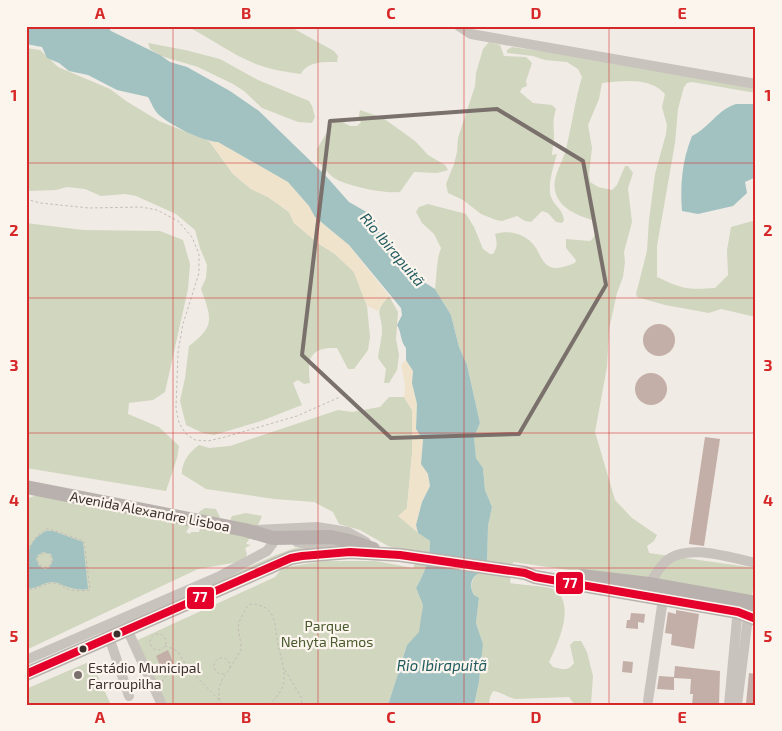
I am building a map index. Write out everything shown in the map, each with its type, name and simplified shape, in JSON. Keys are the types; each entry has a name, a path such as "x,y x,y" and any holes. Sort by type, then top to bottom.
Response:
{"main road":[{"name":"Avenida Alexandre Lisboa","path":"26,487 245,530 273,538 331,537 349,541 378,552"},
{"path":"26,674 291,558 314,554 378,552 520,572 535,577 663,599 748,608"},
{"path":"520,572 535,571 649,584 748,608"}],"street":[{"path":"459,26 471,34 756,84"},
{"path":"245,530 317,527 348,532 367,542 378,552"},
{"path":"26,660 220,576 267,552 273,543 273,538 350,552"},
{"path":"649,584 666,562 674,556 687,552 700,552 756,563"},
{"path":"648,701 663,599"},
{"path":"729,705 748,608"},
{"path":"737,705 748,608"},
{"path":"127,629 162,705"},
{"path":"109,637 129,696"}],"path":[{"path":"26,199 47,204 89,208 141,208 157,210 178,221 192,237 199,254 199,273 183,324 178,352 176,408 179,423 190,437 195,440 225,437 297,416 340,396"},
{"path":"26,589 38,589 43,584 52,583 61,584 66,588 90,590 84,541 53,530 46,530 36,537 26,552 37,558 42,567 51,564 51,557 47,553 41,554 37,558"},
{"path":"220,701 220,684 241,650 239,622 250,604 262,607 273,617 285,670 301,697 302,705"},
{"path":"155,634 161,634 166,640 165,646 161,650 153,650 150,646 151,638 155,634"},
{"path":"165,646 178,652 187,667 222,705"},
{"path":"225,674 219,674 215,670 216,660 226,659 230,663 230,668"},
{"path":"162,684 165,676 177,669 187,667"},
{"path":"268,705 282,688 285,670"}],"highlighted area":[{"path":"497,109 583,161 606,285 519,434 391,438 302,355 330,121"}],"green space":[{"path":"186,26 289,26 334,51 338,56 337,62 312,64 301,74 274,70 240,57"},
{"path":"489,42 500,45 504,56 526,57 532,63 526,81 527,86 522,88 520,92 533,103 552,105 556,109 552,155 557,154 551,175 550,192 551,197 563,216 564,220 562,223 556,222 548,213 542,211 531,222 517,216 502,221 496,220 481,214 463,200 448,193 446,184 454,164 458,138 475,86 476,73 483,49"},
{"path":"148,43 220,59 258,80 309,101 315,117 312,123 298,122 262,108 244,91 233,84 198,67 161,56 150,49"},
{"path":"512,47 635,65 756,89 756,93 692,82 687,83 684,87 678,109 675,143 657,246 657,277 685,288 715,288 728,275 727,250 731,227 756,220 756,317 721,309 709,313 665,305 637,297 636,294 647,251 655,174 666,134 667,125 662,107 665,94 652,85 635,81 602,83 599,99 588,125 592,148 590,182 598,187 612,190 617,185 625,166 628,166 633,173 628,188 632,222 624,252 623,277 617,293 609,329 607,367 595,432 615,500 632,518 657,535 654,541 647,546 649,553 756,568 752,596 513,562 510,583 550,588 560,595 564,603 565,613 561,634 549,662 553,667 569,668 574,663 570,645 574,641 581,641 587,652 593,676 591,705 575,705 569,697 516,699 493,691 489,705 474,705 479,682 483,644 476,623 479,599 472,590 472,581 487,563 488,526 492,507 485,490 483,468 476,458 474,437 480,423 467,365 459,347 451,315 435,289 437,263 441,248 434,234 422,223 416,212 419,207 428,204 466,214 474,227 483,249 490,254 493,254 496,247 495,234 510,232 519,235 535,246 547,265 556,268 575,263 576,260 566,248 566,239 590,241 595,232 592,220 574,213 560,202 554,185 566,149 582,77 578,69 567,62 507,53 507,50"},
{"path":"26,48 40,50 58,67 110,89 159,121 209,141 233,174 251,189 268,197 289,212 294,223 319,244 335,254 354,272 367,306 370,337 368,350 354,369 348,369 337,348 328,348 315,352 309,367 310,383 304,384 298,380 293,383 302,405 261,421 214,435 203,433 186,425 180,401 189,346 203,333 209,321 201,289 206,278 207,265 195,230 176,214 136,196 125,194 101,196 85,189 67,187 56,190 30,191 26,188"},
{"path":"360,110 383,118 415,141 428,155 445,165 448,170 437,173 414,172 400,192 366,189 334,178 317,161 317,149 333,122 339,120 350,126 357,126 361,122"},
{"path":"26,223 83,230 160,231 183,240 190,264 188,289 165,392 153,400 129,403 128,414 159,427 179,446 166,491 26,468"},
{"path":"389,296 398,312 396,339 399,355 397,370 389,383 384,383 386,369 378,358 382,333 379,314 381,307"},
{"name":"Parque Nehyta Ramos","path":"389,397 404,397 412,410 412,454 407,508 418,533 430,541 426,565 416,588 423,605 420,632 407,645 388,705 157,705 129,644 275,577 281,570 287,567 324,561 376,561 413,568 416,562 404,551 388,546 360,530 339,524 333,512 314,502 274,499 206,489 182,474 183,466 189,454 199,445 209,448 230,446 338,410 352,412 380,407"},
{"path":"40,494 194,521 186,532 190,534 191,532 199,532 200,529 197,524 199,512 205,508 216,509 220,517 216,524 228,525 232,516 246,513 262,516 246,544 251,545 245,548 247,554 244,561 198,569 26,650 26,499"},
{"path":"295,548 314,548 103,636 101,632 276,555"},
{"name":"Estádio Municipal Farroupilha","path":"91,661 111,705 26,705 26,689"}],"sand":[{"path":"209,141 218,142 288,182 309,206 315,217 349,245 389,296 378,311 367,306 354,272 335,254 319,244 294,223 289,212 268,197 251,189 233,174"},
{"path":"406,360 413,371 412,383 417,404 416,429 423,440 421,464 428,474 430,486 422,502 416,525 418,533 398,516 407,508 412,454 412,410 404,397 405,384 401,365"}],"water":[{"name":"Rio Ibirapuitã","path":"26,26 107,26 111,31 160,55 170,62 187,67 230,91 259,111 325,175 349,202 370,214 372,226 396,253 405,260 407,266 419,279 435,289 451,315 459,347 467,365 480,423 474,437 476,458 483,468 485,490 492,507 488,526 487,563 483,571 474,577 471,584 474,595 479,598 476,623 483,644 479,682 474,705 388,705 407,645 419,632 423,605 416,588 426,565 430,541 418,533 416,525 422,502 430,486 428,474 421,464 423,440 416,429 417,404 412,383 413,371 406,360 406,348 397,325 402,315 401,308 349,245 315,217 309,206 288,182 218,142 195,136 164,119 157,112 148,97 117,90 88,75 69,71 59,63 47,58 42,47 26,44"},
{"path":"736,104 756,104 756,177 745,182 747,193 733,206 698,214 682,211 682,173 692,136 704,128 718,114"},
{"path":"46,531 53,531 83,542 88,589 73,588 53,582 33,588 26,588 27,556 33,542","holes":["43,552 51,554 53,560 50,567 45,569 39,566 36,559 38,555"]}],"building":[{"path":"659,324 665,325 670,329 674,334 674,346 670,351 665,355 659,356 653,355 648,351 644,346 643,340 644,334 648,329 653,325"},
{"path":"651,373 657,374 662,378 666,383 666,395 662,400 657,404 651,405 645,404 640,400 636,395 635,389 636,383 640,378 645,374"},
{"path":"705,437 720,439 704,546 689,544"},
{"path":"676,610 699,614 694,649 671,645 672,634 665,633 668,612 676,614"},
{"path":"631,613 645,614 644,623 638,622 638,629 626,628 627,620 630,620"},
{"path":"168,650 175,667 163,672 156,656"},
{"path":"623,661 633,662 632,673 622,672"},
{"path":"675,666 720,671 719,705 692,705 693,694 690,694 691,679 674,678 674,690 657,689 659,676 674,677"},
{"path":"749,673 756,674 756,701 753,701 753,704 746,704"}],"transit line":[{"name":"77","path":"26,674 291,558 350,552 400,555 525,573 535,577 738,612 756,619"}],"place":[{"name":"Estádio Municipal Farroupilha","path":"78,675"}]}
